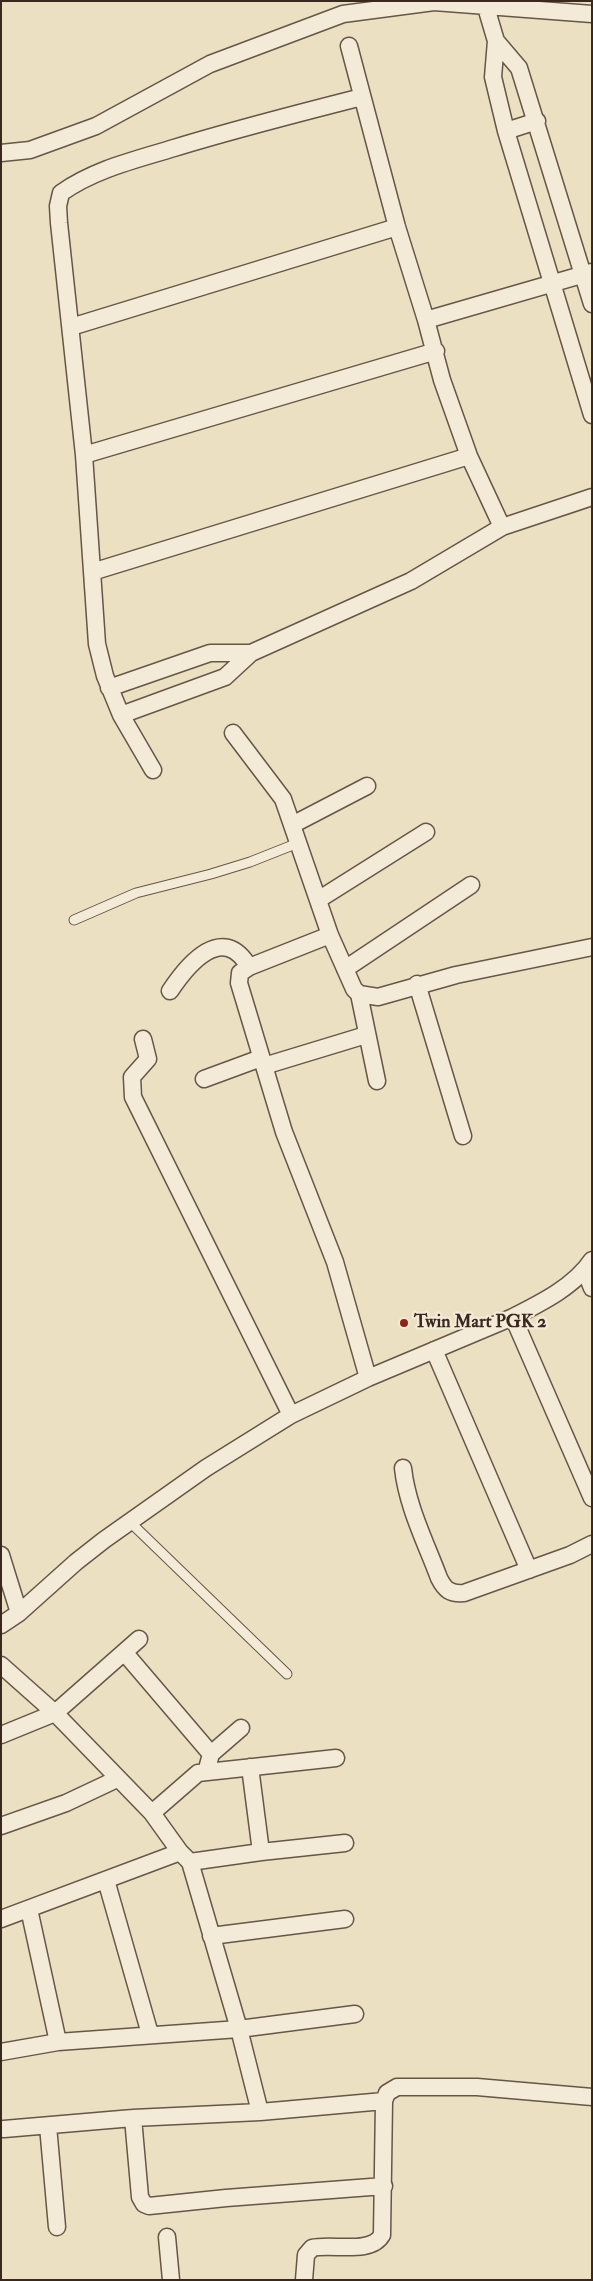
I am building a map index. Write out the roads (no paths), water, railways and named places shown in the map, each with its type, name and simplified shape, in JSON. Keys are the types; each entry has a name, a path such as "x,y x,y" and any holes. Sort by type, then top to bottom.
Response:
{"street":[{"path":"1,153 30,150 96,126 210,64 343,14 434,2 485,3 592,14"},
{"path":"485,3 496,40 492,77 506,132 592,415"},
{"path":"496,40 519,68 588,273 592,304"},
{"path":"349,46 397,227 436,352 442,380 469,456 502,527"},
{"path":"153,770 121,715 109,688 97,644 84,455 59,224 58,206 61,193 75,183 112,166 219,134 362,97"},
{"path":"506,132 537,121"},
{"path":"71,327 397,227"},
{"path":"426,320 588,273"},
{"path":"84,455 436,352"},
{"path":"92,572 469,456"},
{"path":"121,715 225,677 251,653 411,581 502,527 592,497"},
{"path":"109,688 210,653 251,653"},
{"path":"233,734 277,790 292,826 330,935 341,955 345,969 359,994 377,1081"},
{"path":"292,826 367,786"},
{"path":"318,900 426,832"},
{"path":"345,969 471,885"},
{"path":"330,935 249,967 240,973 239,983 284,1132 335,1262 368,1378"},
{"path":"170,991 191,963 212,949 227,947 237,950 249,967"},
{"path":"359,994 378,997 417,984 592,947"},
{"path":"417,984 463,1136"},
{"path":"204,1079 366,1035"},
{"path":"143,1039 148,1059 132,1077 133,1097 291,1415"},
{"path":"588,1265 592,1288"},
{"path":"1,1625 19,1613 76,1562 130,1522 206,1468 291,1415 368,1378 513,1318 554,1294 588,1265"},
{"path":"513,1318 592,1498"},
{"path":"434,1350 529,1570"},
{"path":"403,1468 404,1482 411,1503 445,1589 457,1594 570,1555 592,1544"},
{"path":"1,1555 19,1613"},
{"path":"1,1735 56,1714 139,1639"},
{"path":"124,1652 211,1754"},
{"path":"1,1665 56,1714 152,1813 185,1857 239,2029 260,2112"},
{"path":"206,1772 211,1754 241,1728"},
{"path":"152,1813 193,1777 206,1772 336,1758"},
{"path":"250,1767 261,1852"},
{"path":"1,1826 66,1803 117,1779"},
{"path":"1,1919 106,1880 185,1857 261,1852 345,1843"},
{"path":"106,1880 150,2034"},
{"path":"29,1909 58,2042"},
{"path":"211,1936 346,1919"},
{"path":"1,2052 58,2042 239,2029 355,2014"},
{"path":"304,2280 306,2255 312,2248 368,2246 379,2240 382,2236 384,2101 387,2093 397,2087 477,2087 592,2097"},
{"path":"4,2129 133,2118 260,2112 384,2101"},
{"path":"133,2118 140,2197 144,2204 149,2206 384,2186"},
{"path":"48,2126 57,2227"},
{"path":"167,2238 171,2280"}],"lane":[{"path":"74,920 136,893 227,869 298,843"},
{"path":"130,1522 287,1674"}],"place":[{"name":"Twin Mart PGK 2","path":"404,1323"}]}
